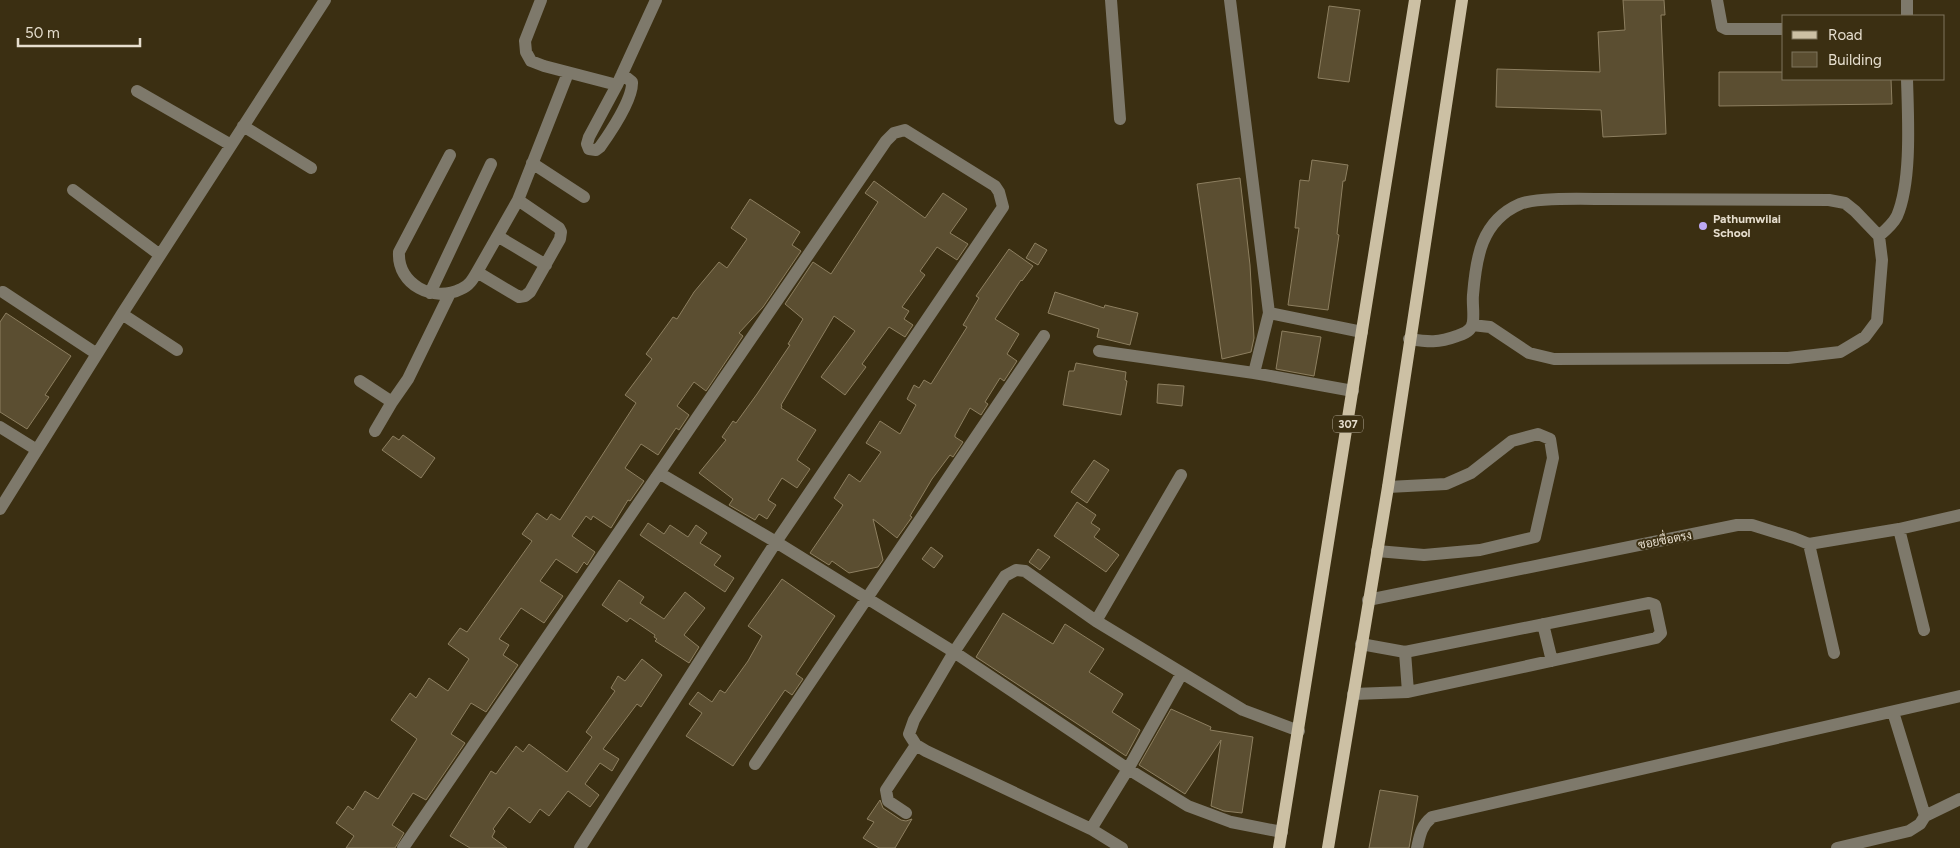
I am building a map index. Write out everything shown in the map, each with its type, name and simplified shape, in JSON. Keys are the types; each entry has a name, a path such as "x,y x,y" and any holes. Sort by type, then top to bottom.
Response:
{"main road":[{"name":"307","path":"1279,848 1415,0"},
{"path":"1328,848 1388,487 1409,339 1462,1"}],"street":[{"path":"0,509 122,314 325,0"},
{"path":"541,0 525,41 526,52 532,60 544,66 568,73 620,80 632,82 628,100 600,148 596,150 590,149 587,144 589,137 620,80 656,0"},
{"path":"1111,0 1120,119"},
{"path":"1230,0 1269,313 1254,373"},
{"path":"1717,0 1722,27 1726,29 1782,29"},
{"path":"1907,0 1907,15"},
{"path":"450,155 399,252 400,265 409,280 418,288 430,293 450,293 462,289 470,284 478,272 518,200 568,73"},
{"path":"1880,236 1896,217 1903,200 1908,151 1907,80"},
{"path":"137,91 231,144"},
{"path":"243,126 311,168"},
{"path":"403,848 886,141 894,133 904,130 995,186 999,192 1003,208 776,542 580,848"},
{"path":"532,163 584,198"},
{"path":"430,293 491,164"},
{"path":"73,190 160,255"},
{"path":"1409,339 1442,342 1466,333 1472,325 1478,251 1488,230 1503,214 1529,201 1581,199 1829,200 1844,203 1880,236 1882,260 1877,321 1866,337 1840,352 1788,358 1554,359 1529,353 1490,327 1472,325"},
{"path":"478,272 519,298 530,292 546,265 560,239 561,232 559,228 518,200"},
{"path":"499,236 546,265"},
{"path":"3,292 97,354"},
{"path":"375,431 408,378 450,293"},
{"path":"1269,313 1362,332"},
{"path":"122,314 177,350"},
{"path":"755,764 1044,336"},
{"path":"1099,350 1254,373 1353,391"},
{"path":"360,381 392,402"},
{"path":"0,428 37,450"},
{"path":"1377,551 1424,555 1480,550 1535,537 1554,458 1550,439 1538,434 1512,441 1471,473 1446,484 1388,487"},
{"path":"659,473 776,542 954,652 1128,769 1188,806 1231,822 1282,832"},
{"path":"1096,621 1181,476"},
{"name":"ซอยซื่อตรง","path":"1368,600 1737,525 1752,525 1809,544 1898,529 1960,515"},
{"path":"1898,529 1924,630"},
{"path":"1809,544 1834,653"},
{"path":"1122,848 1092,829 926,751 911,740 909,730 954,652 1005,576 1016,570 1026,571 1096,621 1243,710 1299,731"},
{"path":"1353,694 1408,692 1656,638 1661,633 1655,605 1649,603 1405,652 1361,644"},
{"path":"1543,624 1552,661"},
{"path":"1405,652 1408,692"},
{"path":"1092,829 1182,673"},
{"path":"1417,848 1420,831 1425,822 1432,817 1960,696"},
{"path":"1893,712 1925,816"},
{"path":"906,813 888,801 886,790 916,745"},
{"path":"1837,848 1909,831 1920,824 1925,816 1960,799"}],"building":[{"path":"1623,0 1664,0 1665,15 1661,15 1666,134 1603,137 1601,110 1496,107 1497,69 1600,72 1598,32 1625,30"},
{"path":"1329,6 1360,10 1349,82 1318,78"},
{"path":"1719,72 1782,72 1782,80 1891,80 1892,104 1719,106"},
{"path":"1312,160 1348,165 1345,181 1343,181 1337,234 1339,235 1328,310 1288,305 1299,228 1295,228 1300,180 1309,181"},
{"path":"1240,178 1250,265 1254,338 1251,352 1222,359 1197,184"},
{"path":"874,181 925,218 943,193 967,209 950,233 968,244 957,260 937,247 920,271 925,275 902,307 909,311 904,319 913,325 905,337 889,327 862,364 866,367 845,395 821,377 855,331 834,316 781,405 781,408 816,430 797,460 810,469 797,488 782,478 768,500 776,505 767,519 759,514 755,520 729,505 733,499 699,473 726,440 722,437 733,421 736,423 790,345 788,344 803,319 785,304 813,262 831,274 878,202 865,193"},
{"path":"750,199 800,232 792,245 801,251 763,307 739,333 743,336 706,391 694,382 677,406 689,415 679,430 676,428 658,455 641,444 625,468 644,481 630,501 628,500 611,528 593,516 591,520 586,516 572,536 595,552 587,565 584,562 577,573 556,559 540,581 563,596 544,623 521,608 499,639 509,645 503,655 518,665 486,712 471,703 451,734 465,743 426,800 413,793 392,825 404,833 395,848 346,848 354,836 336,823 348,806 353,810 365,791 378,799 417,739 391,720 410,693 416,698 429,678 448,691 469,659 448,644 460,628 467,632 532,541 522,534 537,513 547,520 551,514 560,520 636,403 625,395 652,359 646,354 673,317 677,319 694,292 719,262 727,268 747,239 731,228"},
{"path":"1035,243 1047,250 1038,265 1026,258"},
{"path":"1009,249 1033,266 1021,280 995,319 1019,334 1007,354 1017,361 1004,381 1000,378 985,402 988,404 981,415 970,408 955,435 955,437 963,442 953,457 950,455 932,479 910,516 912,517 897,538 873,519 883,560 878,567 849,573 832,561 829,565 810,553 843,505 834,498 849,474 860,482 881,452 866,443 880,421 900,434 916,405 907,399 914,385 919,388 924,380 931,384 967,327 963,325 979,298 976,296"},
{"path":"1055,292 1104,308 1105,305 1138,313 1130,345 1097,337 1099,329 1048,313"},
{"path":"6,313 71,356 45,395 49,397 27,429 0,412 0,322"},
{"path":"1282,331 1321,337 1314,376 1276,369"},
{"path":"1076,363 1126,372 1125,380 1127,381 1121,415 1063,405 1069,371 1074,371"},
{"path":"1158,384 1184,386 1182,406 1157,403"},
{"path":"403,435 435,458 421,478 382,450 393,436 399,440"},
{"path":"1094,460 1109,470 1087,503 1071,492"},
{"path":"1077,502 1096,515 1091,523 1100,529 1094,537 1119,555 1106,572 1054,536"},
{"path":"648,523 664,534 670,525 688,537 696,525 707,533 700,543 721,556 714,565 734,578 725,592 640,535"},
{"path":"931,547 943,556 934,568 922,559"},
{"path":"1038,549 1050,557 1040,570 1029,562"},
{"path":"782,579 835,616 796,674 803,679 792,695 785,690 733,766 686,736 702,713 689,704 698,692 712,702 720,690 725,693 748,661 762,636 748,626"},
{"path":"619,580 644,597 640,603 664,619 685,592 705,608 684,635 699,647 689,663 655,641 657,639 654,637 655,635 630,618 627,622 602,605"},
{"path":"1003,613 1053,644 1065,624 1104,649 1089,672 1123,694 1112,712 1140,730 1126,756 976,657"},
{"path":"642,659 662,675 641,707 637,704 603,749 619,759 612,771 600,763 585,784 599,795 590,807 568,791 549,816 540,809 530,823 509,807 493,829 495,831 492,837 507,848 470,848 450,836 491,771 496,774 516,746 523,752 529,744 567,772 592,737 586,732 615,691 611,688 618,676 625,681"},
{"path":"1171,709 1211,727 1210,730 1253,737 1242,813 1224,811 1211,806 1221,740 1185,794 1139,765"},
{"path":"1380,790 1418,796 1409,848 1369,848"},
{"path":"880,800 883,808 901,820 912,819 895,848 879,848 863,838 874,822 867,819"}],"place":[{"name":"Pathumwilai School","path":"1703,226"}]}
